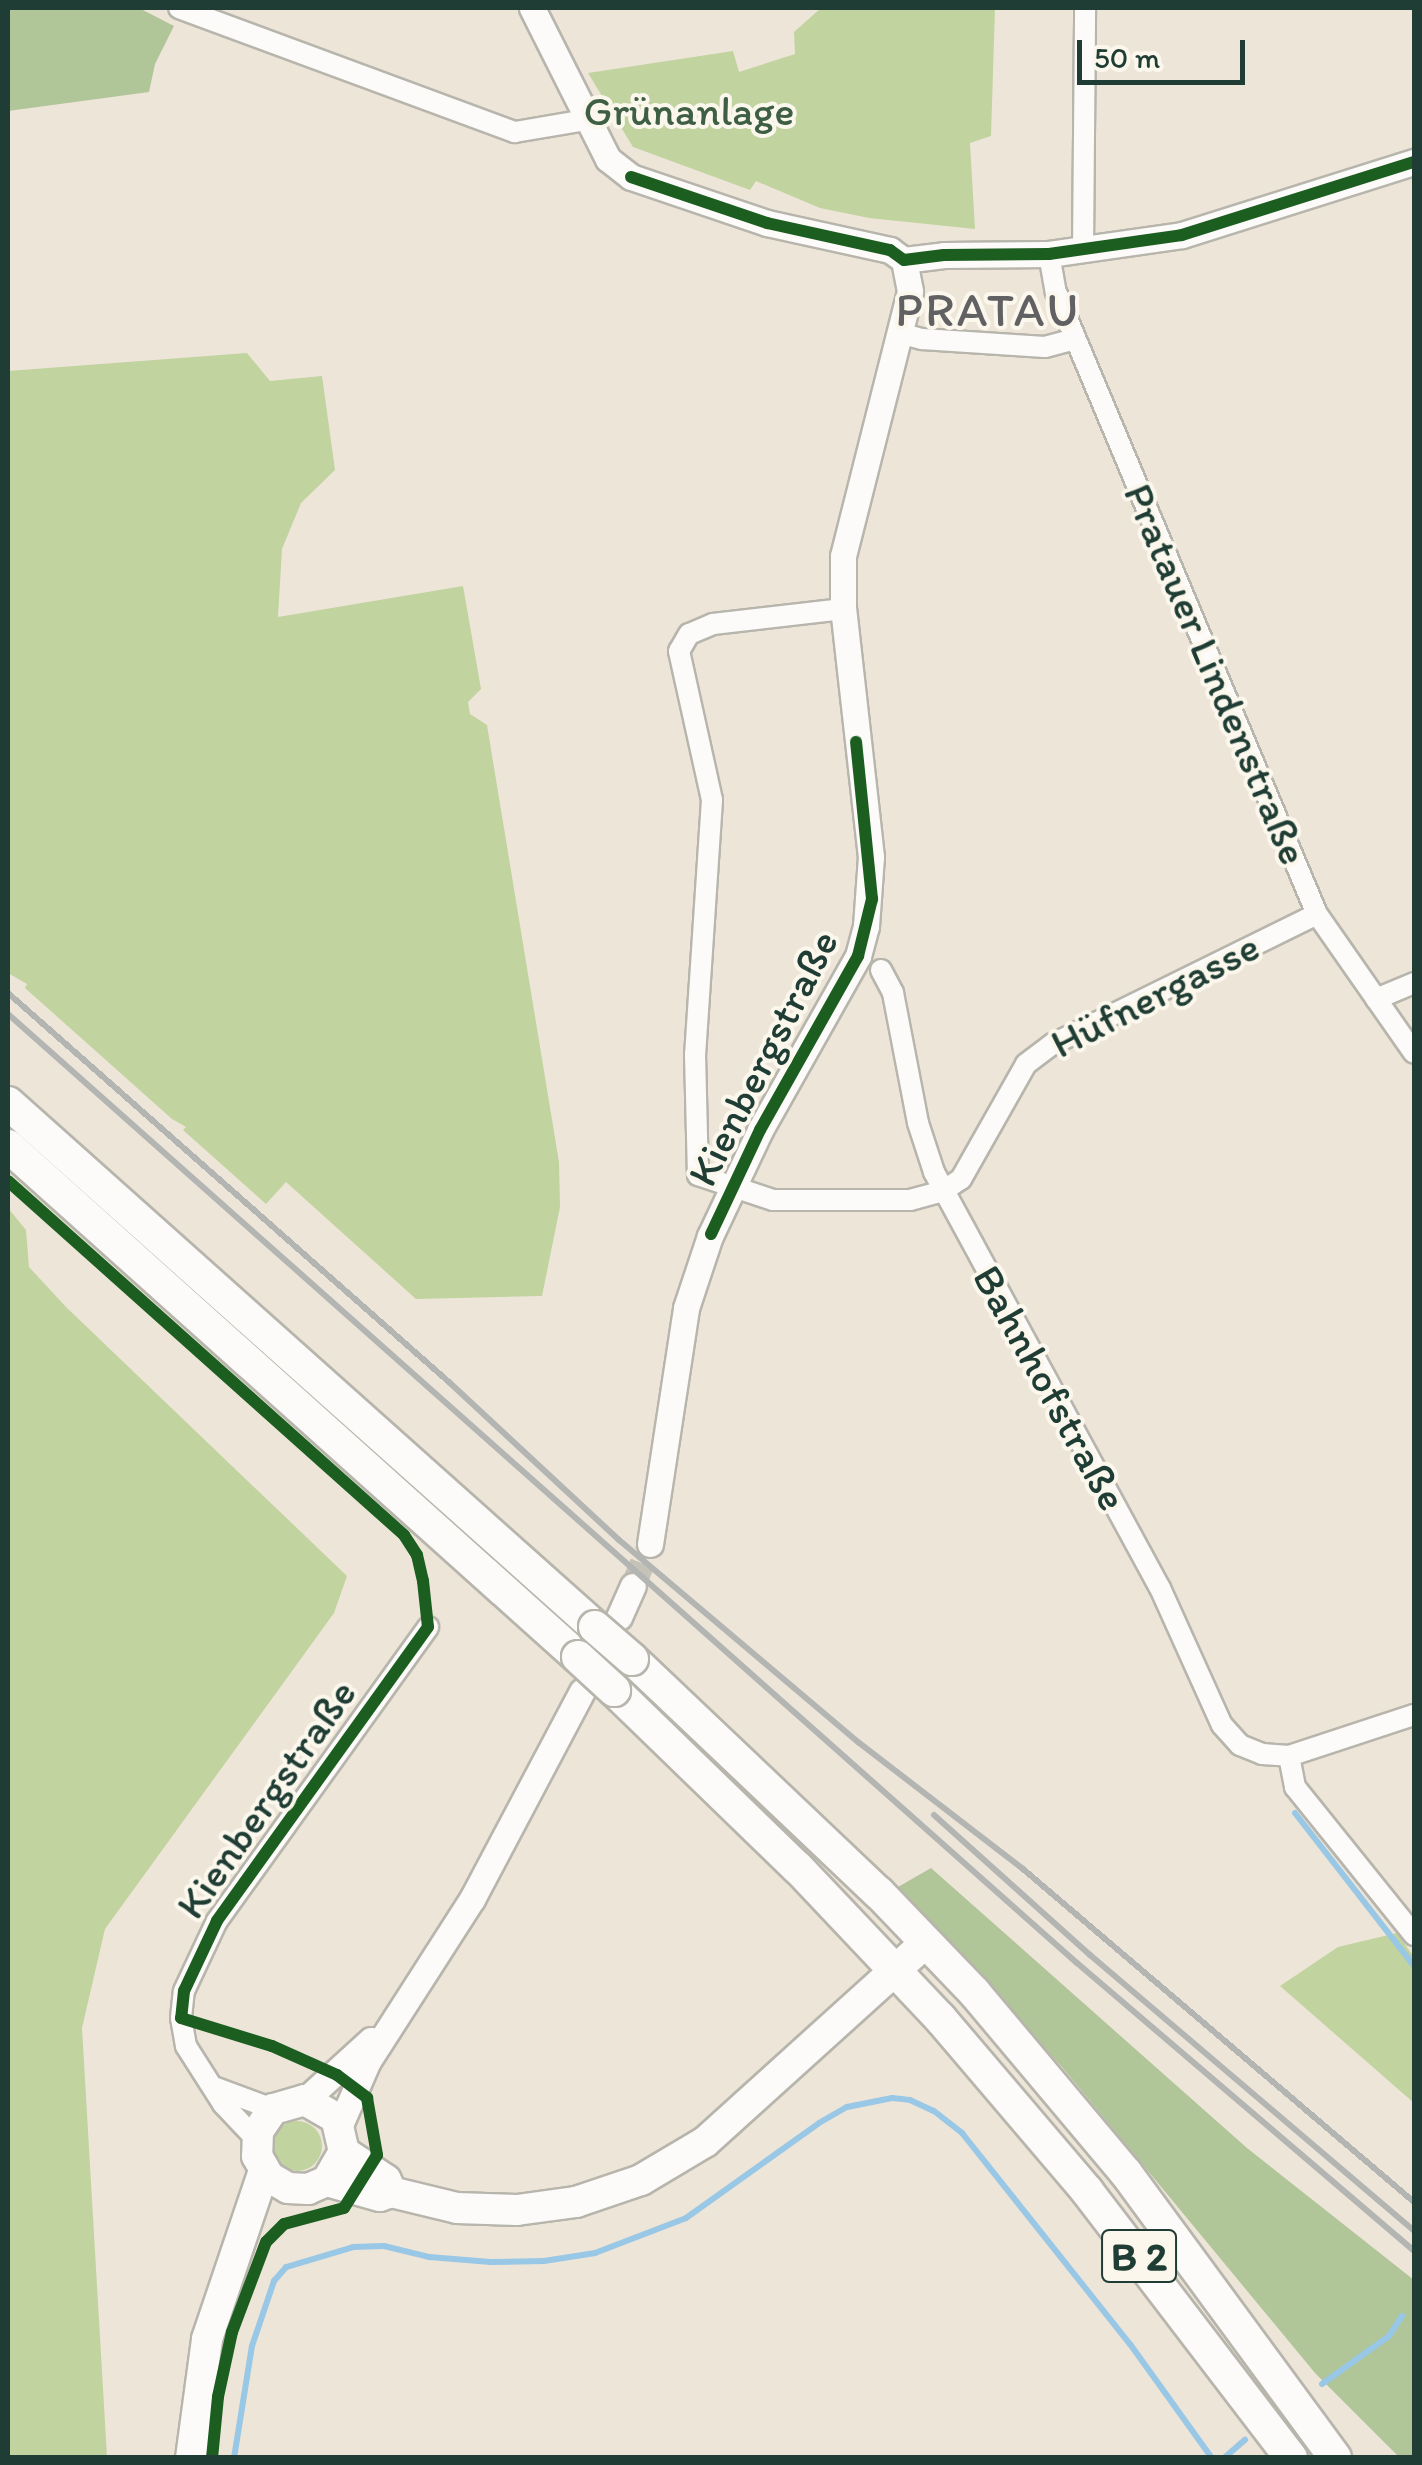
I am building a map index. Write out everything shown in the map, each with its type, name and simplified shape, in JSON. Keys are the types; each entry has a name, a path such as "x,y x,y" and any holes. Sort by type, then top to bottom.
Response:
{"main road":[{"name":"B 2","path":"8,1103 607,1622 632,1659 764,1781 926,1942 1126,2173 1335,2458"},
{"name":"B 2","path":"8,1146 578,1657 598,1690 896,1970 1087,2191 1292,2458"},
{"path":"191,2458 207,2338 234,2260 276,2179 308,2189 326,2181 380,2196 391,2192 457,2208 517,2210 576,2202 641,2180 705,2142 926,1942"},
{"path":"256,2140 261,2123 273,2109 305,2100 325,2108 342,2138 386,2180 391,2192"},
{"path":"326,2181 342,2138"},
{"name":"Kienbergstraße","path":"256,2140 276,2179"}],"street":[{"path":"178,8 514,132 585,120"},
{"path":"532,8 585,120 608,159 631,177 767,223 890,250 904,260 910,291 850,526 844,556 843,609 712,624 689,634 679,651 712,800 695,1054 696,1155 698,1175 732,1188 792,1201 910,1200 942,1191"},
{"path":"1083,250 1085,8"},
{"path":"904,260 944,254 1049,254 1182,235 1414,162"},
{"name":"Pratauer Lindenstraße","path":"1049,254 1050,276 1075,339 1317,914 1414,1053"},
{"path":"899,333 922,339 1044,347 1075,339"},
{"name":"Kienbergstraße","path":"650,1544 686,1308 711,1234 858,956 872,898 843,609"},
{"name":"Hüfnergasse","path":"942,1191 961,1179 1026,1064 1054,1044 1317,914"},
{"name":"Bahnhofstraße","path":"881,970 894,993 918,1123 942,1191 1160,1588 1222,1725 1240,1745 1262,1754 1288,1756"},
{"path":"1376,999 1414,982"},
{"path":"607,1622 633,1586"},
{"name":"Kienbergstraße","path":"256,2140 223,2104 216,2088 198,2068 182,2031 184,1992 200,1952 256,1862 428,1627"},
{"path":"342,2138 392,2019 472,1899 598,1690"},
{"path":"1414,1714 1288,1756 1296,1787 1414,1933"},
{"path":"305,2100 392,2019"},
{"path":"216,2088 273,2109"}],"green space":[{"path":"8,8 139,8 174,26 155,64 149,92 8,111"},
{"name":"Grünanlage","path":"821,8 995,8 991,136 970,143 975,229 869,218 820,208 756,181 750,190 633,147 588,73 733,51 739,72 795,54 794,32"},
{"path":"247,353 270,381 322,376 335,470 301,503 282,549 278,617 463,586 481,689 468,702 470,714 487,725 559,1162 560,1207 542,1296 416,1299 286,1182 266,1204 183,1130 186,1127 172,1119 25,988 27,984 8,973 8,371"},
{"path":"8,1208 26,1230 29,1267 347,1576 334,1613 105,1929 82,2028 107,2457 8,2457"},
{"path":"931,1868 1247,2148 1414,2280 1414,2457 1399,2457 1315,2373 1062,2067 898,1887"},
{"path":"1397,1933 1414,1957 1414,2103 1280,1986 1338,1947"},
{"path":"297,2121 314,2129 322,2146 314,2163 297,2171 280,2163 272,2146 280,2129"}],"waterway":[{"path":"1295,1813 1414,1966"},
{"path":"234,2458 252,2346 274,2281 286,2267 353,2247 384,2246 429,2257 491,2262 544,2261 595,2253 686,2218 847,2107 892,2098 910,2100 934,2111 962,2133 1130,2344 1212,2458"},
{"path":"1322,2384 1389,2336 1402,2316"},
{"path":"1224,2458 1245,2440"}],"tunnel":[{"path":"633,1586 650,1544"}],"railway":[{"path":"8,993 449,1382 619,1540 858,1742 1023,1869 1414,2202"},
{"path":"8,1014 1077,1963 1414,2251"},
{"path":"934,1815 1090,1955 1414,2231"}],"cycle path":[{"path":"631,177 767,223 890,250 904,260 944,255 1049,254 1182,235 1414,162"},
{"path":"711,1234 760,1130 858,956 872,899 856,742"},
{"path":"8,1181 404,1535 417,1555 423,1581 428,1627 217,1921 184,1991 181,2018 272,2046 337,2075 367,2098 377,2155 344,2208 284,2224 266,2242 232,2332 218,2397 212,2458"}],"district":[{"name":"PRATAU","path":"988,310"}]}
